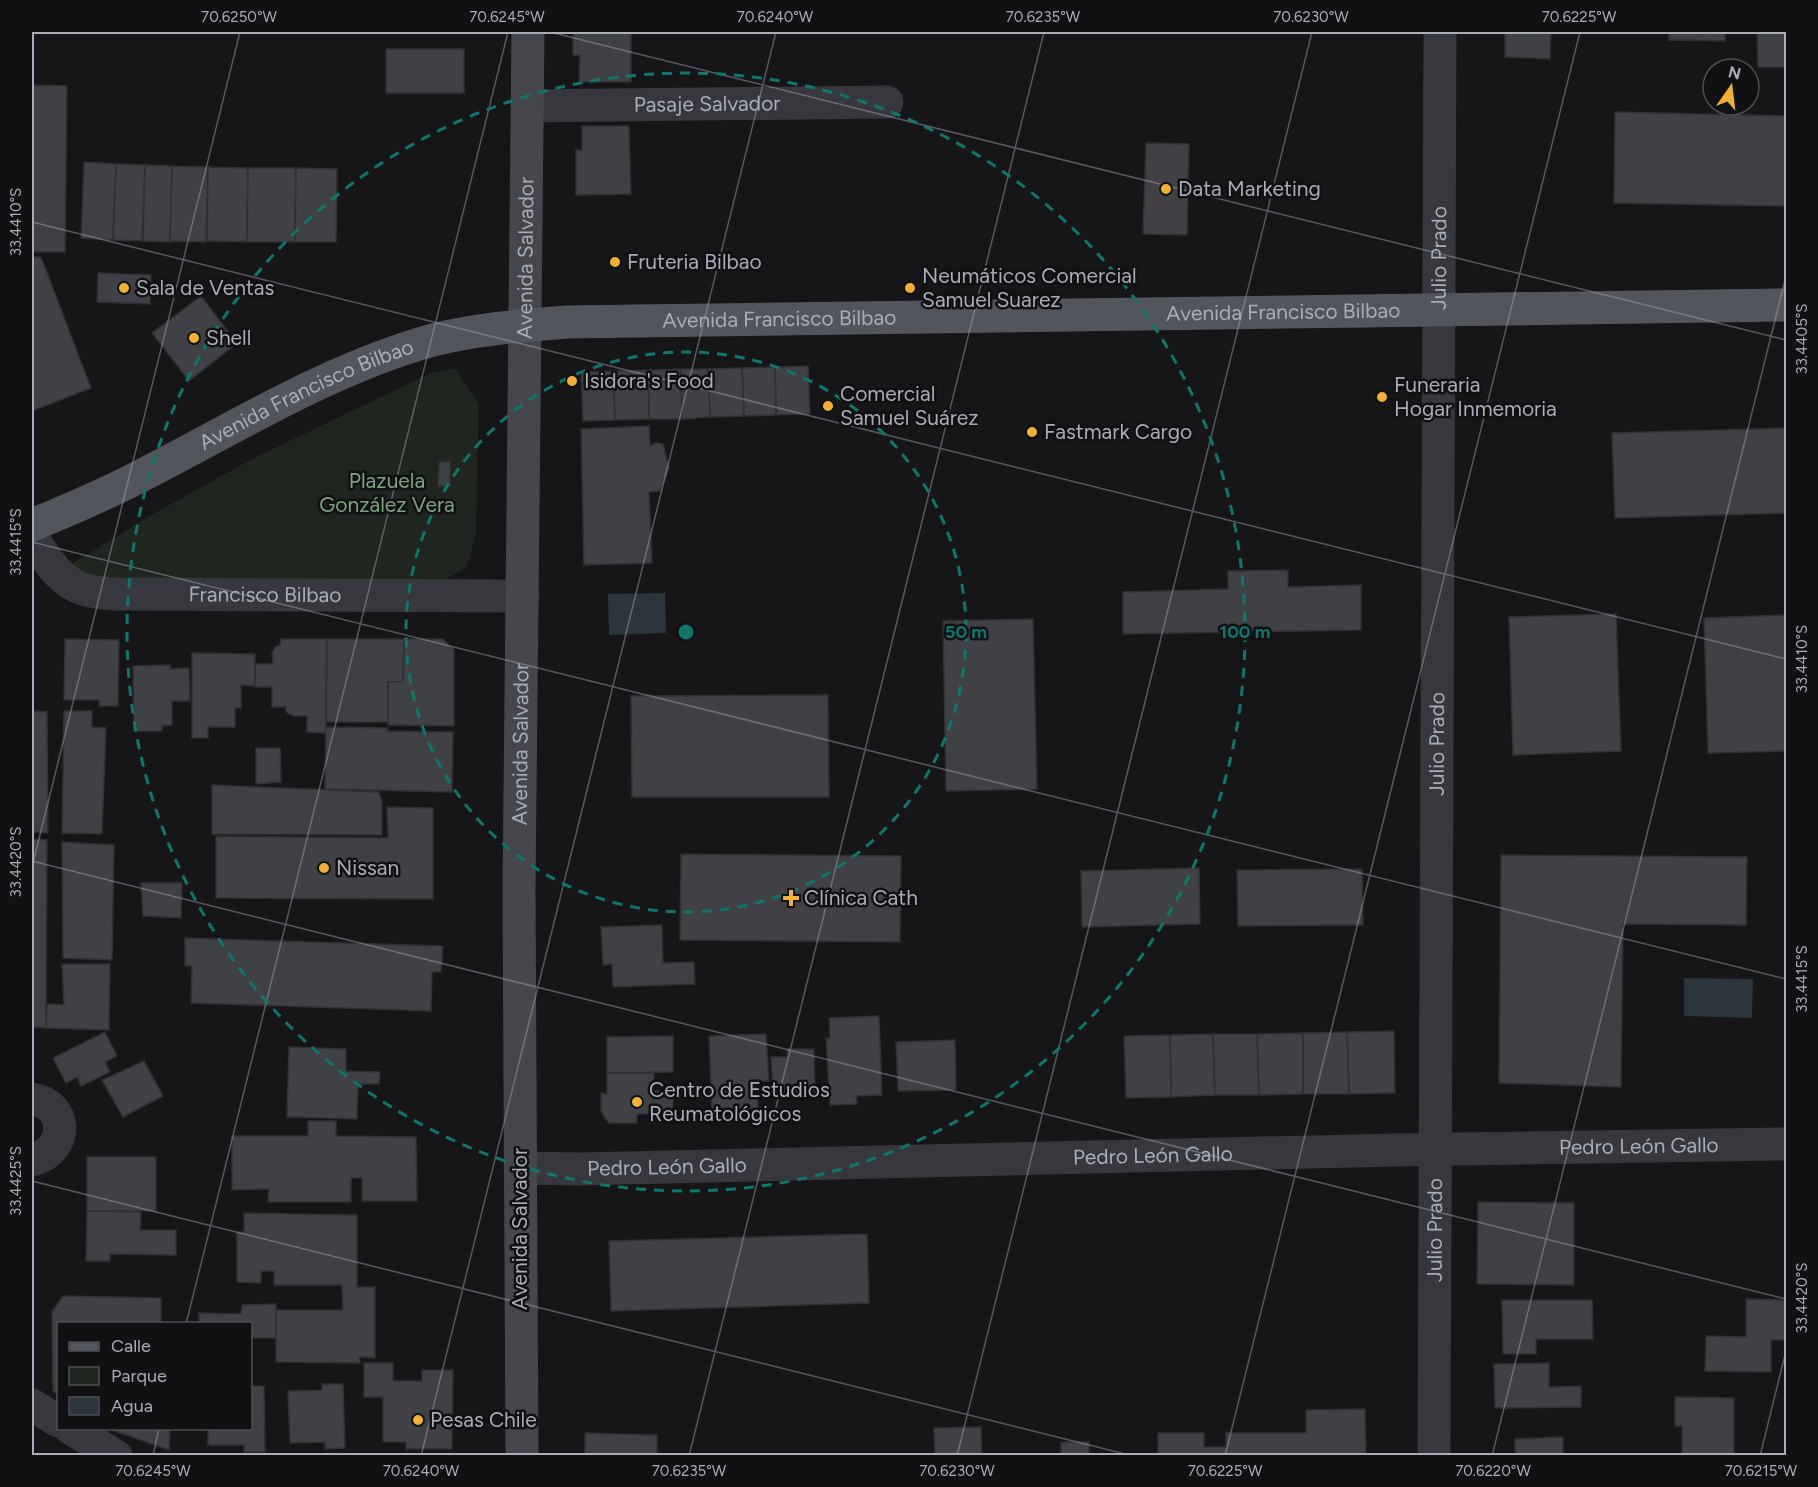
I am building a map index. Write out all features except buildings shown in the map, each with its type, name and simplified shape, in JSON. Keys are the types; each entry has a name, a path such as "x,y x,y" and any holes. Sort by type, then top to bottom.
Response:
{"main road":[{"name":"Avenida Salvador","path":"522,1455 519,888 528,32"},
{"name":"Avenida Francisco Bilbao","path":"32,525 127,483 297,393 375,360 440,339 526,325 567,322 1786,305"}],"street":[{"name":"Julio Prado","path":"1434,1455 1440,32"},
{"name":"Pasaje Salvador","path":"527,106 887,102"},
{"name":"Francisco Bilbao","path":"32,538 51,565 67,582 87,591 116,594 523,596"},
{"path":"32,1099 48,1105 55,1113 59,1123 59,1133 50,1152 41,1158 32,1160"},
{"name":"Pedro León Gallo","path":"520,1168 1786,1144"},
{"path":"32,1405 57,1420"},
{"path":"73,1430 116,1455"}],"green space":[{"name":"Plazuela González Vera","path":"455,368 479,404 476,532 466,567 440,583 98,579 68,566 160,510 256,457 429,374"}],"water":[{"path":"665,593 666,633 609,635 608,594"},
{"path":"1684,978 1753,979 1752,1018 1684,1016"}],"place":[{"name":"Data Marketing","path":"1166,189"},
{"name":"Fruteria Bilbao","path":"615,262"},
{"name":"Sala de Ventas","path":"124,288"},
{"name":"Neumáticos Comercial Samuel Suarez","path":"910,288"},
{"name":"Shell","path":"194,338"},
{"name":"Isidora's Food","path":"572,381"},
{"name":"Funeraria Hogar Inmemoria","path":"1382,397"},
{"name":"Comercial Samuel Suárez","path":"828,406"},
{"name":"Fastmark Cargo","path":"1032,432"},
{"name":"Nissan","path":"324,868"},
{"name":"Clínica Cath","path":"791,898"},
{"name":"Centro de Estudios Reumatológicos","path":"637,1102"},
{"name":"Pesas Chile","path":"418,1420"}]}
